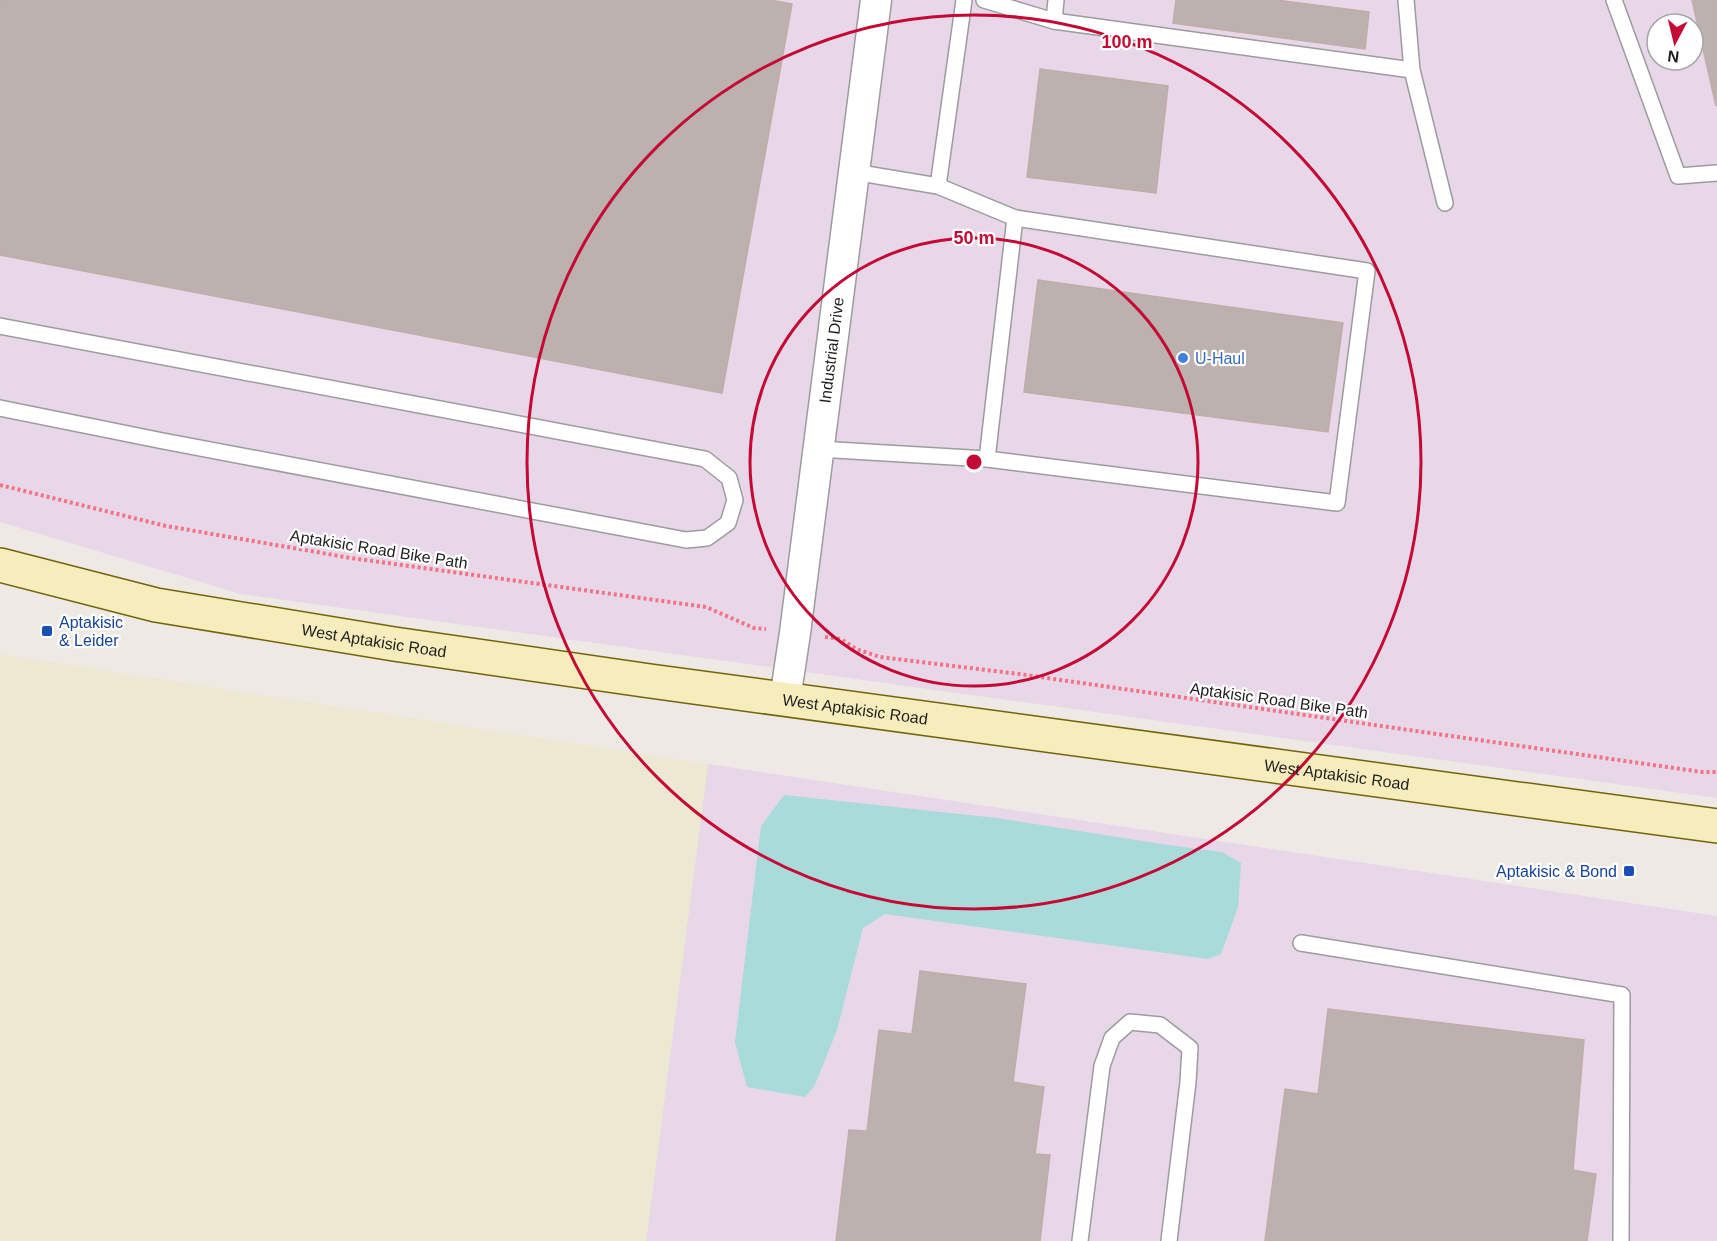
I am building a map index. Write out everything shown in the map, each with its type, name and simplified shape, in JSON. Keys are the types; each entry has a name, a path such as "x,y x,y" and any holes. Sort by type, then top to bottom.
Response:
{"main road":[{"name":"West Aptakisic Road","path":"0,565 167,606 394,644 1717,826"}],"street":[{"name":"Industrial Drive","path":"785,699 876,0"}],"lane":[{"path":"938,186 964,0"},
{"path":"984,0 1054,21 1412,70"},
{"path":"1054,21 1056,0"},
{"path":"1406,0 1412,70 1445,203"},
{"path":"1614,0 1678,176 1717,173"},
{"path":"818,448 987,459 1337,503 1367,271 1015,218 938,186 854,172"},
{"path":"987,459 1015,218"},
{"path":"0,326 705,459 729,478 735,500 728,523 707,538 686,540 0,408"},
{"path":"1300,943 1622,995 1621,1241"},
{"path":"1080,1241 1102,1065 1112,1038 1130,1022 1160,1024 1190,1048 1169,1241"}],"path":[{"name":"Aptakisic Road Bike Path","path":"0,485 166,526 351,558 706,607 754,628"},
{"name":"Aptakisic Road Bike Path","path":"841,639 856,649 880,657 1019,674 1702,772 1717,772"}],"shaded area":[{"path":"0,0 1717,0 1717,798 241,594 0,522"},
{"path":"0,654 708,764 646,1241 0,1241"},
{"path":"708,764 1717,916 1717,1241 646,1241"}],"water":[{"path":"784,795 997,818 1222,852 1241,863 1238,907 1221,954 1208,959 885,914 863,928 837,1030 814,1087 805,1097 747,1087 735,1042 761,826"}],"building":[{"path":"0,0 771,0 792,4 722,393 0,255"},
{"path":"1176,0 1276,0 1369,12 1365,49 1173,23"},
{"path":"1692,0 1717,0 1716,106 1705,57 1705,12 1695,12"},
{"path":"1040,69 1168,86 1156,193 1027,177"},
{"name":"U-Haul","path":"1038,280 1343,323 1328,432 1024,392"},
{"path":"920,971 1026,984 1013,1082 1044,1087 1035,1154 1050,1155 1040,1241 836,1241 849,1130 867,1131 879,1030 912,1034"},
{"path":"1328,1009 1584,1040 1573,1170 1596,1174 1587,1241 1265,1241 1285,1089 1318,1094"}],"place":[{"name":"U-Haul","path":"1183,358"},
{"name":"Aptakisic & Leider","path":"47,631"},
{"name":"Aptakisic & Bond","path":"1629,871"}]}
